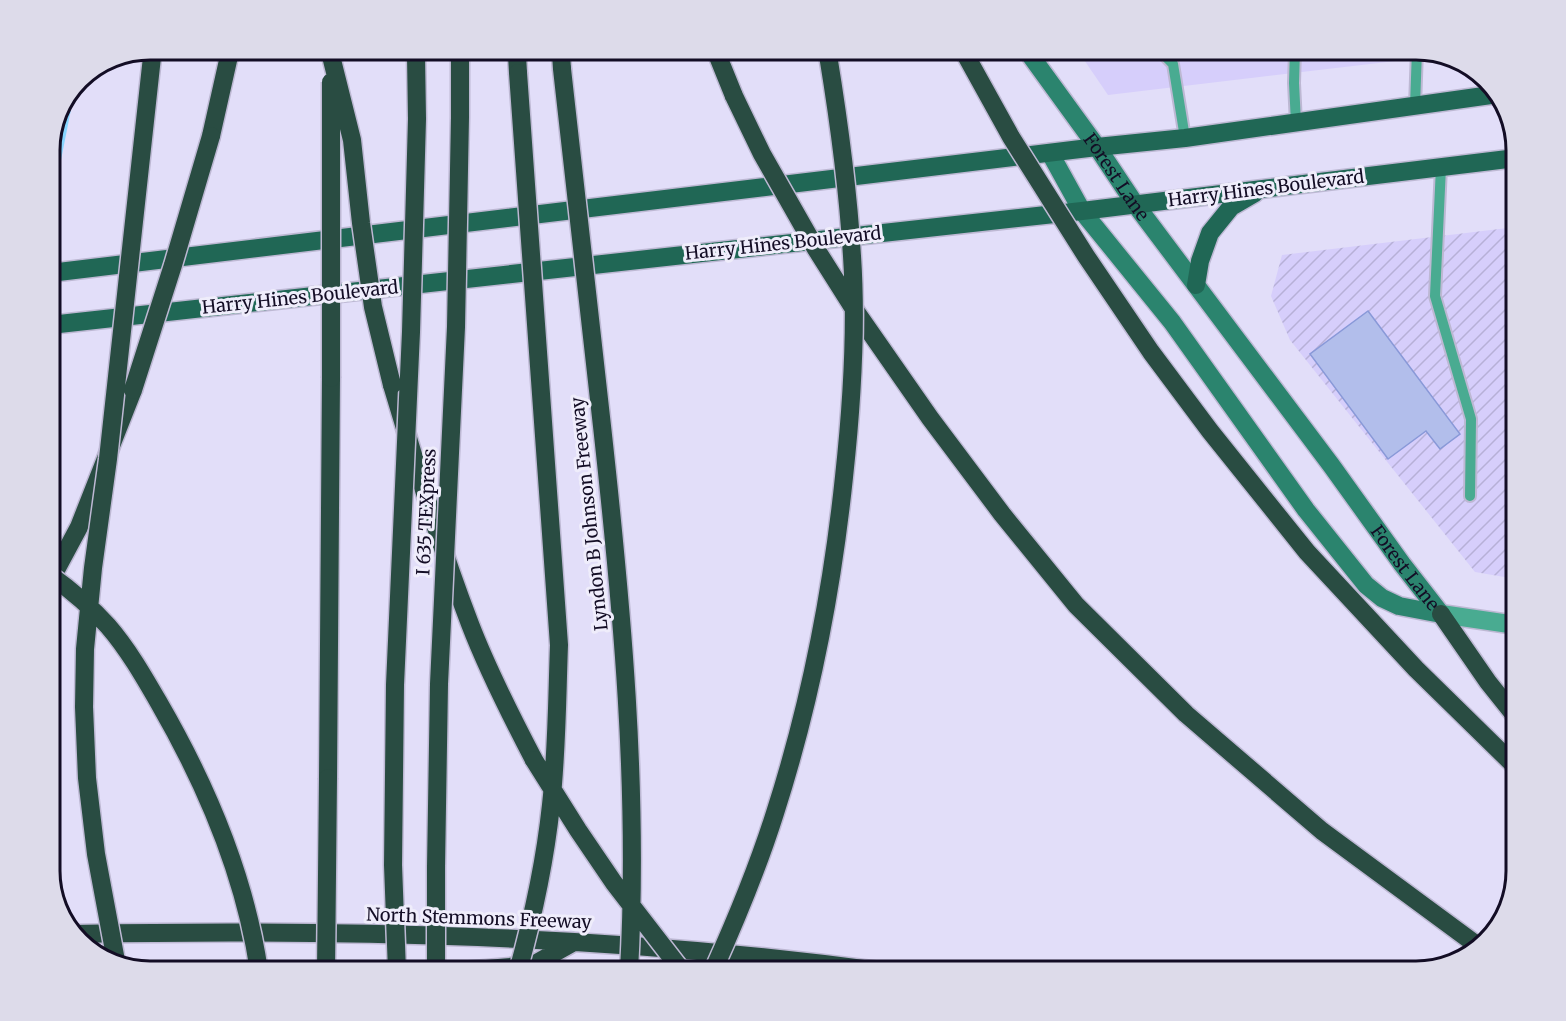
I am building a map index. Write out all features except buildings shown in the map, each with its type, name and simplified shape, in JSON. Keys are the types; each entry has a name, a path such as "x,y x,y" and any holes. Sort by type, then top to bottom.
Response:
{"highway":[{"path":"115,954 96,855 87,778 84,707 86,649 93,568 108,459 152,60"},
{"path":"60,562 79,527 133,390 211,135 228,60"},
{"path":"326,961 331,60"},
{"path":"332,60 352,140 373,307 392,385 426,500 470,625 499,693 534,760 614,882 674,961"},
{"name":"I 635 TEXpress","path":"397,961 393,865 395,685 411,321 417,118 416,60"},
{"name":"I 635 TEXpress","path":"436,961 438,684 456,327 460,60"},
{"path":"517,60 559,645 556,738 544,862 521,961"},
{"path":"720,60 762,154 816,249 852,306 982,488 1077,605 1186,714 1322,831 1472,941"},
{"path":"718,961 742,904 775,814 804,712 826,610 840,520 850,424 854,338 852,258 840,128 828,60"},
{"path":"968,60 1011,136 1086,256 1151,352 1210,430 1307,552 1416,669 1506,757"},
{"name":"Lyndon B Johnson Freeway","path":"561,62 610,499 626,682 632,852 629,961"},
{"path":"60,583 110,628 150,688 184,748 213,809 232,859 248,915 257,961"},
{"path":"1441,614 1506,704"},
{"name":"North Stemmons Freeway","path":"86,934 347,934 575,941 796,961"},
{"path":"540,961 575,941"}],"main road":[{"name":"Forest Lane","path":"1034,60 1135,204 1441,614"},
{"path":"60,272 1185,138 1487,96"},
{"name":"Forest Lane","path":"1050,153 1082,211 1172,322 1306,510 1366,585 1382,598 1399,606 1441,614"},
{"name":"Harry Hines Boulevard","path":"60,324 1082,211 1506,159"},
{"path":"1196,285 1200,261 1210,233 1231,207 1262,189"}],"street":[{"path":"1441,614 1506,624"}],"lane":[{"path":"1169,60 1173,64 1185,138"},
{"path":"1295,60 1296,123"},
{"path":"1415,106 1417,60"},
{"path":"1442,167 1435,296 1471,419 1470,496"}],"shaded area":[{"path":"1084,60 1404,60 1108,95"},
{"path":"1506,228 1506,577 1475,572 1290,340 1271,296 1282,255"}],"waterway":[{"path":"60,144 64,124"}]}
